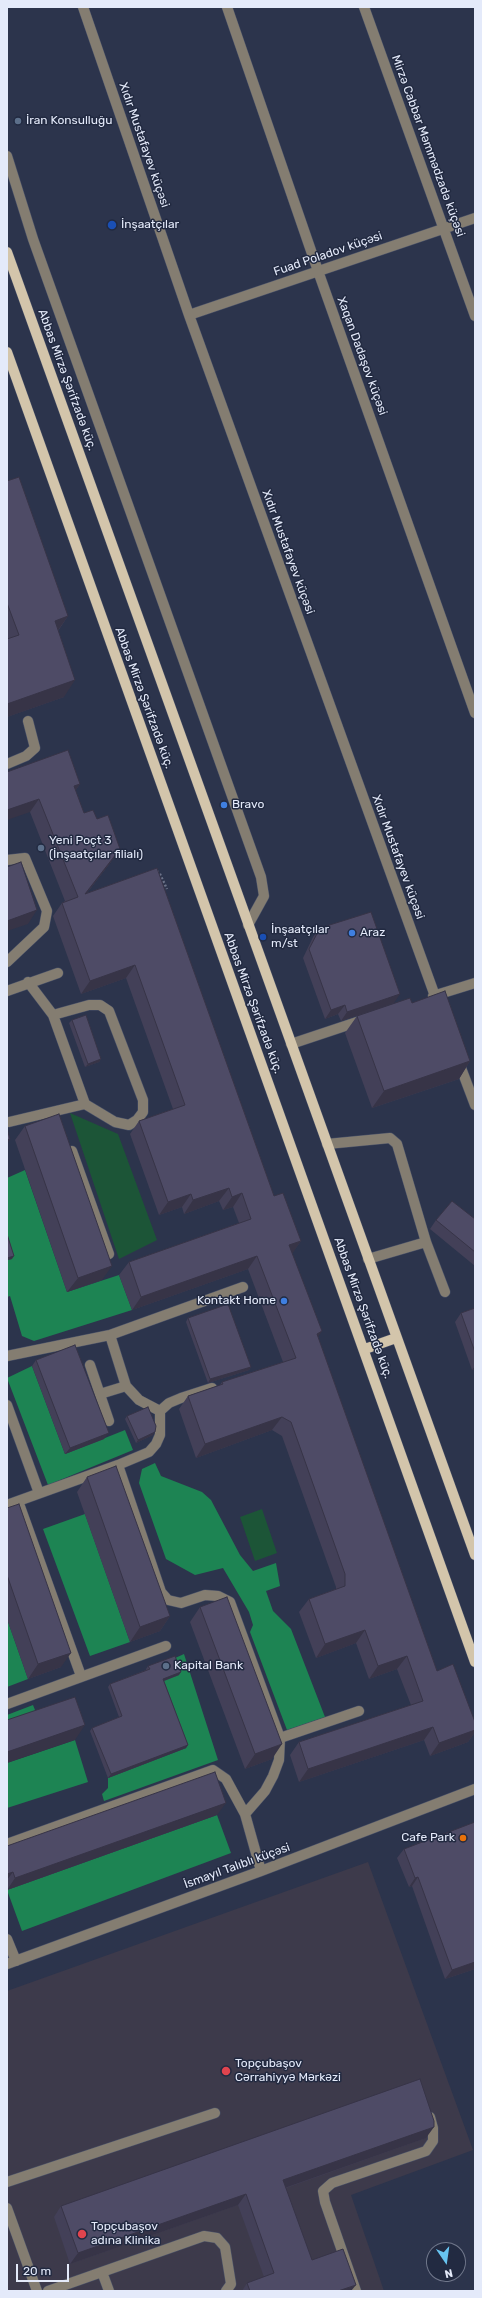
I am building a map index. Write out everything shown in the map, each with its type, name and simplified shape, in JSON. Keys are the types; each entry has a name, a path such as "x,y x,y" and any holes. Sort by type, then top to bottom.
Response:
{"main road":[{"name":"Abbas Mirzə Şərifzadə küç.","path":"7,252 475,1555"},
{"name":"Abbas Mirzə Şərifzadə küç.","path":"7,352 475,1662"},
{"path":"364,1349 396,1338"}],"street":[{"name":"Xıdır Mustafayev küçəsi","path":"83,7 189,315 442,1018"},
{"name":"Xaqan Dadaşov küçəsi","path":"227,7 318,271 475,713"},
{"name":"Mirzə Cabbar Məmmədzadə küçəsi","path":"364,7 475,316"},
{"path":"7,156 33,239 256,862 264,896 248,925"},
{"name":"Fuad Poladov küçəsi","path":"189,315 475,218"},
{"path":"7,764 26,756 35,748 28,721"},
{"path":"7,860 25,858 47,911 44,927 7,962"},
{"path":"7,991 28,982 58,973"},
{"path":"28,982 53,1015 85,1104 115,1122 128,1125 137,1120 143,1112 143,1100 109,1011 100,1005 89,1004 53,1015"},
{"path":"420,1001 475,983"},
{"path":"291,1044 370,1018"},
{"path":"453,1046 475,1105"},
{"path":"8,1122 59,1115 85,1104"},
{"path":"327,1144 390,1138 396,1144 426,1242 445,1292"},
{"path":"69,1141 109,1254"},
{"path":"368,1259 426,1242"},
{"path":"7,1356 110,1336 243,1287"},
{"path":"110,1336 126,1386 139,1400 160,1411"},
{"path":"90,1365 109,1421"},
{"path":"7,1506 149,1452 156,1444 160,1435 160,1411 169,1403 181,1398 225,1384"},
{"path":"100,1394 126,1386"},
{"path":"7,1405 39,1493"},
{"path":"118,1465 161,1592 168,1600 181,1603 205,1595 218,1596 230,1602 280,1738 281,1746 279,1760 273,1776 265,1791 245,1814"},
{"path":"18,1501 81,1676"},
{"path":"7,1704 166,1646"},
{"path":"280,1738 359,1711"},
{"path":"7,1844 213,1770 226,1779 245,1814 261,1871"},
{"name":"İsmayıl Talıblı küçəsi","path":"11,1963 261,1871 475,1789"},
{"path":"7,1939 11,1963"},
{"path":"356,2291 325,2202 323,2191 332,2183 426,2151 433,2141 433,2128 426,2106"},
{"path":"7,2182 215,2113"},
{"path":"7,2208 37,2291"},
{"path":"48,2291 204,2236 217,2238 225,2247 231,2284 226,2291"},
{"path":"102,2272 109,2291"}],"path":[{"path":"151,874 159,872 167,889"}],"shaded area":[{"name":"Topçubaşov Cərrahiyyə Mərkəzi","path":"368,1862 473,2150 351,2195 384,2291 7,2291 7,1991"}],"green space":[{"path":"70,1113 118,1134 157,1240 119,1259"},
{"path":"25,1170 67,1292 119,1275 132,1310 34,1341 22,1336 10,1296 7,1297 7,1260 12,1259 7,1244 7,1178"},
{"path":"32,1366 65,1454 125,1430 133,1450 48,1485 7,1378"},
{"path":"155,1463 161,1476 202,1492 211,1500 240,1555 253,1571 276,1563 280,1586 266,1591 273,1611 291,1629 325,1717 287,1730 250,1632 253,1625 249,1612 223,1568 195,1575 166,1559 139,1483 142,1469"},
{"path":"262,1509 277,1553 255,1561 240,1517"},
{"path":"85,1514 130,1642 90,1656 43,1529"},
{"path":"7,1619 28,1679 7,1687"},
{"path":"184,1654 218,1760 104,1801 102,1794 108,1788 108,1778 186,1748 161,1682 173,1659"},
{"path":"33,1705 39,1720 7,1732 7,1715"},
{"path":"75,1740 88,1782 7,1808 7,1763"},
{"path":"217,1815 231,1853 22,1931 7,1890"}],"building":[{"path":"19,477 68,616 55,621 75,680 7,704 7,639 19,635 7,603 7,481"},
{"path":"68,750 80,784 74,786 84,813 93,810 97,819 108,815 120,849 85,894 157,868 274,1196 283,1193 301,1241 289,1245 322,1331 317,1334 437,1671 453,1664 475,1722 475,1730 439,1743 433,1727 308,1769 299,1742 423,1701 407,1656 378,1666 365,1630 325,1644 309,1599 345,1586 345,1574 291,1422 282,1417 205,1444 188,1396 223,1384 222,1382 296,1358 257,1256 141,1297 129,1262 251,1219 242,1193 232,1197 229,1188 193,1200 191,1194 168,1202 139,1121 185,1105 135,965 90,981 62,903 78,897 39,799 7,810 7,772"},
{"path":"21,862 37,910 7,921 7,867"},
{"path":"371,912 400,994 347,1012 345,1005 331,1010 309,949 320,928"},
{"path":"445,991 470,1061 384,1091 357,1016 410,998 412,1003"},
{"path":"86,1015 101,1059 88,1064 72,1020"},
{"path":"59,1114 112,1266 78,1278 25,1126"},
{"path":"7,1129 10,1139 7,1140"},
{"path":"452,1201 475,1219 475,1252 436,1220"},
{"path":"7,1234 14,1256 7,1258"},
{"path":"228,1304 251,1367 210,1379 188,1318"},
{"path":"475,1308 475,1352 461,1313"},
{"path":"75,1345 109,1433 70,1448 36,1360"},
{"path":"148,1407 156,1426 155,1432 138,1440 127,1416"},
{"path":"116,1466 170,1616 140,1627 87,1477"},
{"path":"19,1504 71,1653 38,1664 7,1575 7,1508"},
{"path":"227,1597 282,1744 255,1754 200,1607"},
{"path":"175,1656 181,1672 163,1679 188,1745 111,1774 92,1728 122,1716 110,1684 150,1669 148,1666"},
{"path":"75,1697 85,1725 7,1752 7,1720"},
{"path":"215,1772 226,1803 15,1878 13,1872 7,1874 7,1846"},
{"path":"475,1822 475,1962 452,1970 418,1877 415,1878 404,1849"},
{"path":"420,2079 434,2121 434,2127 283,2180 312,2260 343,2249 356,2285 338,2291 250,2291 247,2283 274,2273 246,2194 78,2253 61,2206"}],"place":[{"name":"İran Konsulluğu","path":"18,121"},
{"name":"İnşaatçılar","path":"112,225"},
{"name":"Bravo","path":"224,805"},
{"name":"Yeni Poçt 3 (İnşaatçılar filialı)","path":"41,848"},
{"name":"Araz","path":"352,933"},
{"name":"İnşaatçılar m/st","path":"263,937"},
{"name":"Kontakt Home","path":"284,1301"},
{"name":"Kapital Bank","path":"166,1666"},
{"name":"Cafe Park","path":"463,1838"},
{"name":"Topçubaşov Cərrahiyyə Mərkəzi","path":"226,2071"},
{"name":"Topçubaşov adına Klinika","path":"82,2234"}]}
